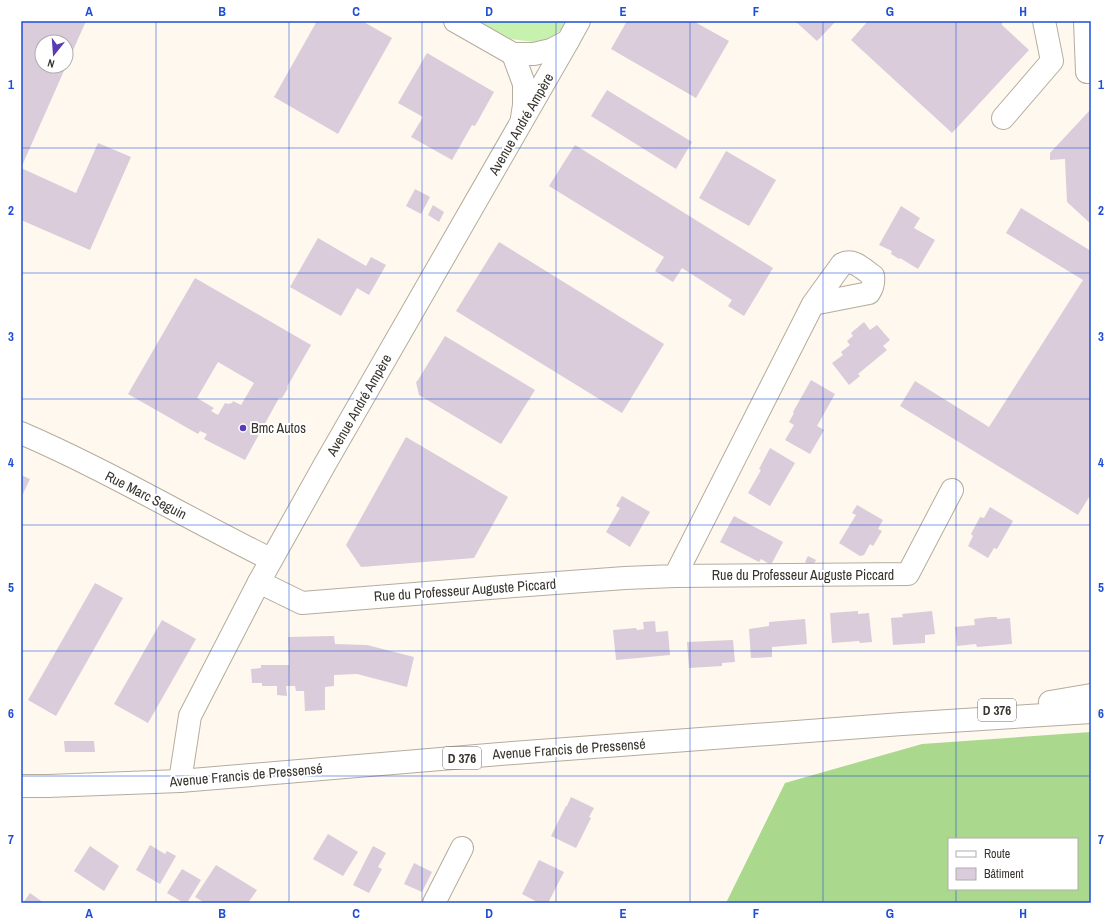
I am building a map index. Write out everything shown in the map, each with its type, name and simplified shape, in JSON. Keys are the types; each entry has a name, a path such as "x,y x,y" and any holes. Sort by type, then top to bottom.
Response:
{"street":[{"path":"455,21 513,54 534,54 551,50 568,41"},
{"name":"Avenue André Ampère","path":"180,781 190,716 270,560 493,171 521,125 579,21"},
{"path":"1003,118 1052,61 1044,21"},
{"path":"1085,21 1087,72 1091,72"},
{"path":"513,54 524,84 524,105 521,125"},
{"path":"675,576 813,304"},
{"name":"Rue Marc Seguin","path":"21,433 108,475 270,560"},
{"name":"Rue du Professeur Auguste Piccard","path":"259,582 302,603 525,585 675,576 908,574 952,490"},
{"name":"Avenue Francis de Pressensé","path":"902,724 1091,696"},
{"name":"Avenue Francis de Pressensé","path":"21,786 180,781 500,754 902,724 1091,712"},
{"path":"434,903 462,848"}],"green space":[{"path":"478,21 567,21 561,30 549,39 534,42 511,39"},
{"path":"1091,732 1091,903 726,903 785,783 922,744"}],"building":[{"path":"21,21 86,21 74,48 74,34 34,34 34,74 63,74 21,168"},
{"path":"317,21 362,21 392,38 338,134 274,97"},
{"path":"627,21 693,21 729,41 696,98 611,49"},
{"path":"795,21 836,21 817,41"},
{"path":"868,21 1002,21 1002,25 1029,50 952,133 851,40"},
{"path":"427,53 494,92 475,126 472,125 452,160 411,137 423,117 398,103"},
{"path":"607,90 692,142 676,169 591,116"},
{"path":"1091,109 1091,224 1067,202 1065,159 1050,160 1050,153"},
{"path":"98,143 131,157 90,250 21,220 21,168 76,193"},
{"path":"575,145 773,268 744,316 728,306 732,300 682,268 673,282 655,271 664,257 549,186"},
{"path":"726,151 776,180 749,226 699,198"},
{"path":"415,189 430,197 421,214 406,206"},
{"path":"433,205 444,212 439,222 428,215"},
{"path":"901,206 920,218 914,228 935,240 918,269 891,254 892,251 879,245"},
{"path":"1021,208 1091,251 1091,494 1078,515 900,406 915,381 989,427 1083,280 1006,233"},
{"path":"318,238 366,266 371,257 386,265 369,295 357,288 341,316 290,287"},
{"path":"499,242 664,344 622,413 456,311"},
{"path":"195,278 311,345 287,387 288,388 282,398 279,398 245,460 204,439 207,434 200,431 198,434 128,394","holes":["218,362 254,383 241,405 233,401 232,403 225,403 218,415 211,411 214,408 197,398"]},
{"path":"864,322 870,330 877,325 890,340 883,346 887,350 858,374 860,376 849,385 832,363 843,355 841,352 850,345 847,341 853,336 851,333"},
{"path":"445,336 535,390 501,444 419,395 416,382"},
{"path":"811,380 835,394 817,426 824,430 810,454 785,440 794,425 789,422 794,413 793,412"},
{"path":"406,437 508,497 474,558 361,567 346,545"},
{"path":"770,448 795,463 770,506 748,493 761,470 759,469"},
{"path":"21,475 30,479 21,498"},
{"path":"622,496 650,512 630,547 606,532 620,508 616,506"},
{"path":"857,505 883,520 878,529 882,531 873,546 870,544 864,555 860,556 839,543 856,515 852,513"},
{"path":"990,507 1013,521 997,549 994,548 988,558 968,546 973,536 971,534 980,517 984,518"},
{"path":"734,516 783,542 771,565 761,559 759,562 720,542"},
{"path":"808,556 816,560 813,566 805,562"},
{"path":"95,583 123,598 56,716 28,700"},
{"path":"858,611 858,614 869,613 872,642 860,643 859,641 832,643 830,613"},
{"path":"932,611 935,634 925,635 925,643 893,645 891,618 903,617 902,614"},
{"path":"997,617 997,619 1010,618 1012,644 977,647 976,644 957,646 955,627 975,625 974,619"},
{"path":"805,619 807,644 772,647 772,657 751,658 749,629 769,626 769,622"},
{"path":"162,620 196,639 148,723 114,704"},
{"path":"655,621 656,632 668,631 670,655 616,660 613,630 636,628 637,630 644,629 643,622"},
{"path":"334,636 335,644 367,645 414,657 407,687 357,674 334,675 334,686 325,687 325,710 305,711 304,691 296,691 295,686 286,686 287,696 277,695 277,686 262,686 262,683 252,683 251,669 261,668 261,665 289,665 288,637"},
{"path":"733,640 735,662 722,663 722,666 689,668 687,642"},
{"path":"64,741 94,741 95,752 65,752"},
{"path":"571,797 594,808 589,817 591,818 576,848 551,836"},
{"path":"328,834 358,852 343,876 313,859"},
{"path":"150,845 165,854 167,851 176,856 160,884 136,870"},
{"path":"90,846 119,866 104,891 74,871"},
{"path":"373,846 386,853 378,867 382,869 369,893 353,885"},
{"path":"539,860 564,872 548,903 539,903 522,894"},
{"path":"414,863 432,872 422,892 404,884"},
{"path":"216,865 257,890 248,903 205,903 195,897"},
{"path":"182,869 201,880 187,903 184,903 167,893"},
{"path":"30,893 44,903 23,903"}],"place":[{"name":"Bmc Autos","path":"243,428"}]}
